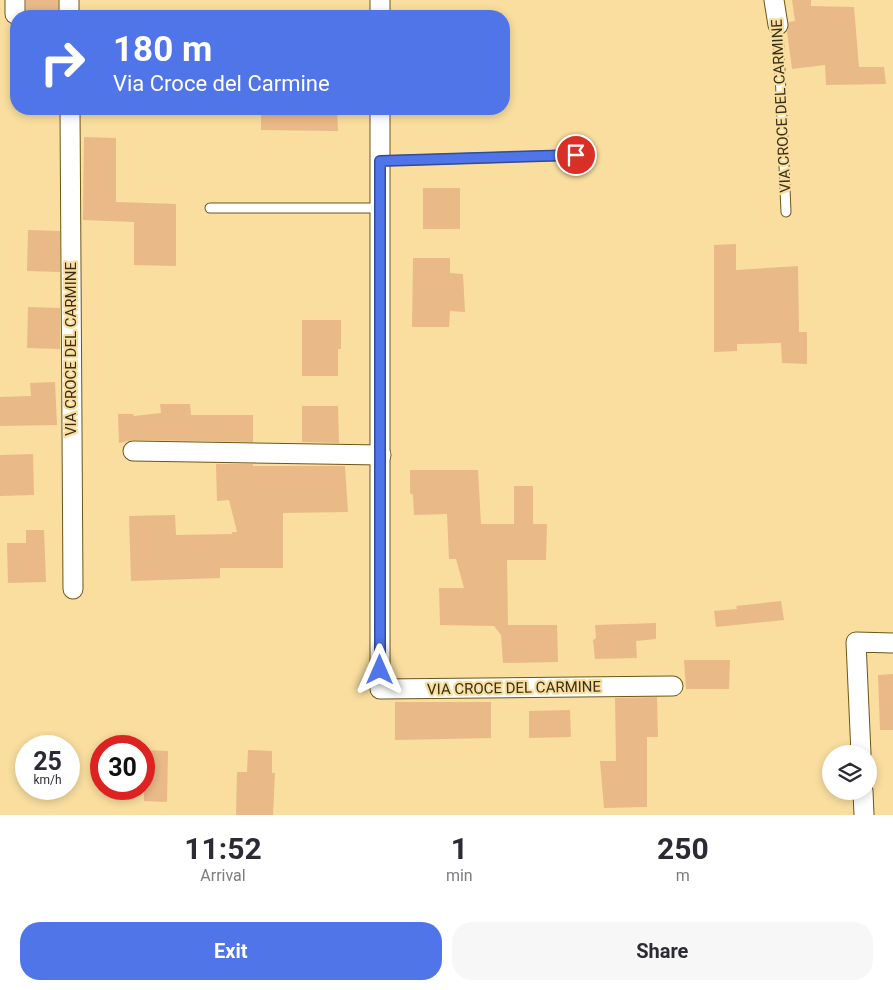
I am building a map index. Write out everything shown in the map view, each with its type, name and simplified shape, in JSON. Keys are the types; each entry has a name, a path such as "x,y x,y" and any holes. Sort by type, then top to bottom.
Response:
{"street":[{"name":"VIA CROCE DEL CARMINE","path":"774,0 778,25"},
{"name":"VIA CROCE DEL CARMINE","path":"70,115 72,589"},
{"name":"VIA CROCE DEL CARMINE","path":"380,115 380,689 673,686"},
{"path":"133,451 381,455"},
{"path":"861,745 856,642 893,643"},
{"path":"863,800 864,815"}],"lane":[{"name":"VIA CROCE DEL CARMINE","path":"778,25 786,212"},
{"path":"380,161 576,155"},
{"path":"210,208 379,208"}],"building":[{"path":"26,0 58,0 58,10 26,10"},
{"path":"792,0 811,0 811,6 854,7 859,67 884,67 886,84 826,85 825,65 792,69 787,32 789,22 795,21"},
{"path":"261,115 337,115 338,131 261,130"},
{"path":"84,137 116,138 116,202 176,204 176,266 134,265 134,222 83,220"},
{"path":"423,188 460,188 460,229 423,229"},
{"path":"28,230 60,231 60,272 27,271"},
{"path":"736,244 736,270 798,266 799,332 807,332 807,364 782,363 781,343 737,344 737,351 714,352 714,245"},
{"path":"413,258 450,258 450,273 463,274 465,312 450,311 449,327 412,327"},
{"path":"28,307 60,308 60,349 27,348"},
{"path":"302,320 341,320 341,349 338,349 338,376 302,376"},
{"path":"55,382 57,425 0,426 0,397 31,396 30,383"},
{"path":"160,404 190,404 191,415 253,415 253,442 133,440 119,443 118,414 133,414 134,416 161,413"},
{"path":"302,406 338,406 339,443 302,442"},
{"path":"33,454 34,495 0,496 0,455"},
{"path":"216,464 345,466 348,512 283,513 283,568 220,568 220,578 131,581 129,516 175,515 176,535 232,534 232,532 237,532 229,500 217,501"},
{"path":"410,470 478,470 481,524 514,524 514,486 533,486 533,524 547,524 546,560 507,560 508,625 557,625 558,662 503,663 501,635 494,626 440,625 439,588 464,588 456,559 449,559 447,514 414,515 413,495 410,493"},
{"path":"26,530 44,530 46,582 8,583 7,543 26,543"},
{"path":"781,601 784,620 716,627 714,611 737,609 736,606"},
{"path":"656,623 656,639 636,641 637,658 595,659 593,640 596,638 595,625"},
{"path":"684,660 730,660 729,689 686,689"},
{"path":"893,674 893,730 880,730 878,675"},
{"path":"657,697 658,737 647,737 647,807 604,808 600,761 616,761 615,698"},
{"path":"395,702 491,702 491,738 395,740"},
{"path":"570,710 571,737 529,738 529,711"},
{"path":"155,750 168,751 167,802 144,801 155,800"},
{"path":"248,750 272,751 272,773 275,773 273,815 236,815 237,772 247,772"}],"route":[{"path":"380,670 380,161 576,155"}]}
